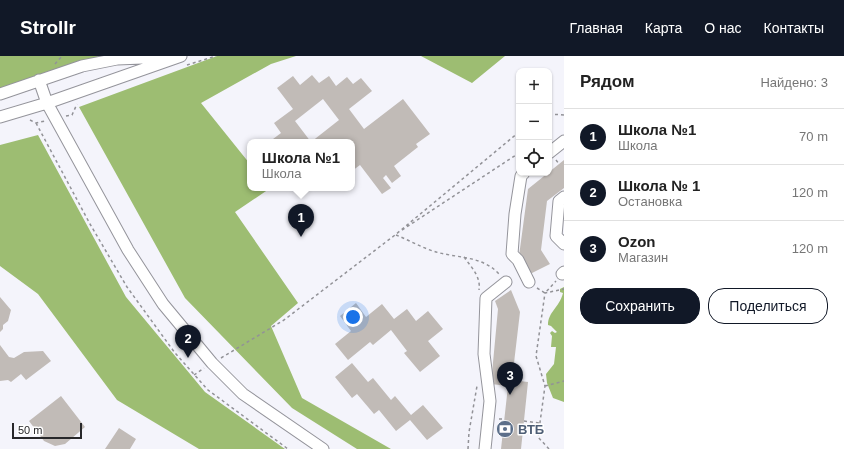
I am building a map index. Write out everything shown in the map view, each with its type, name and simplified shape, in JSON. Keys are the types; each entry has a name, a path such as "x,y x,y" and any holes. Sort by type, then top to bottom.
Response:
{"street":[{"path":"0,94 82,66 117,59 179,56"},
{"path":"0,117 47,103 179,56"},
{"path":"38,80 47,103 128,250 163,304 212,363 243,394 323,449"},
{"path":"552,151 564,141"},
{"path":"521,176 515,214 512,254 518,260 529,282"},
{"path":"564,197 559,201 556,236 564,244"},
{"path":"485,449 490,401 484,354 486,298 506,282"}],"path":[{"path":"55,64 62,56"},
{"path":"552,114 564,115"},
{"path":"194,375 284,320 396,235 516,135"},
{"path":"396,235 516,155"},
{"path":"396,235 436,252 464,257 491,265 506,282"},
{"path":"549,449 538,437 545,386 536,356 546,293 564,289"},
{"path":"545,386 564,381"},
{"path":"524,421 540,423"}],"green space":[{"path":"0,56 100,56 0,89"},
{"path":"217,56 296,56 271,64 201,103 247,160 247,191 266,191 235,212 298,303 271,326 302,398 391,449 357,449 292,408 185,298 79,107"},
{"path":"421,56 505,56 472,83"},
{"path":"38,135 126,297 205,392 285,449 199,449 117,400 38,294 0,266 0,145"},
{"path":"564,287 564,402 553,398 547,383 546,374 554,364 556,347 551,347 552,336 550,333 552,331 555,333 557,332 548,325 548,321 563,293 560,292 560,289"}],"building":[{"path":"312,75 319,83 329,76 336,86 347,77 353,84 361,78 372,91 349,109 364,129 403,99 430,134 416,144 418,147 394,166 401,176 392,183 386,175 383,178 391,188 382,194 360,165 355,169 355,139 315,139 339,120 323,99 295,121 309,139 273,139 281,133 274,123 293,109 277,88 293,76 300,85"},
{"path":"564,160 564,188 547,201 541,250 550,264 530,274 519,256 528,189 544,176 552,176 552,170"},
{"path":"511,290 520,312 512,380 528,382 521,449 501,449 508,386 491,384 498,309 495,301"},
{"path":"0,297 11,310 8,321 3,325 3,329 0,332"},
{"path":"356,303 366,317 382,304 394,319 407,309 416,321 428,311 443,329 428,341 440,356 420,372 404,353 407,351 391,330 373,345 370,342 348,360 335,344 351,331 340,316"},
{"path":"0,345 9,357 14,358 24,352 43,351 51,361 26,380 21,374 11,382 8,380 0,381"},
{"path":"352,363 368,382 373,378 391,400 395,396 411,415 423,405 443,428 427,440 410,420 396,431 379,410 374,414 357,394 352,398 335,377"},
{"path":"61,396 85,427 65,444 55,446 44,441 29,421"},
{"path":"119,428 136,439 130,449 105,449"}],"place":[{"name":"Школа №1","path":"301,237"},
{"name":"Школа № 1","path":"188,358"},
{"name":"Ozon","path":"510,395"},
{"name":"ВТБ","path":"505,429"}]}
